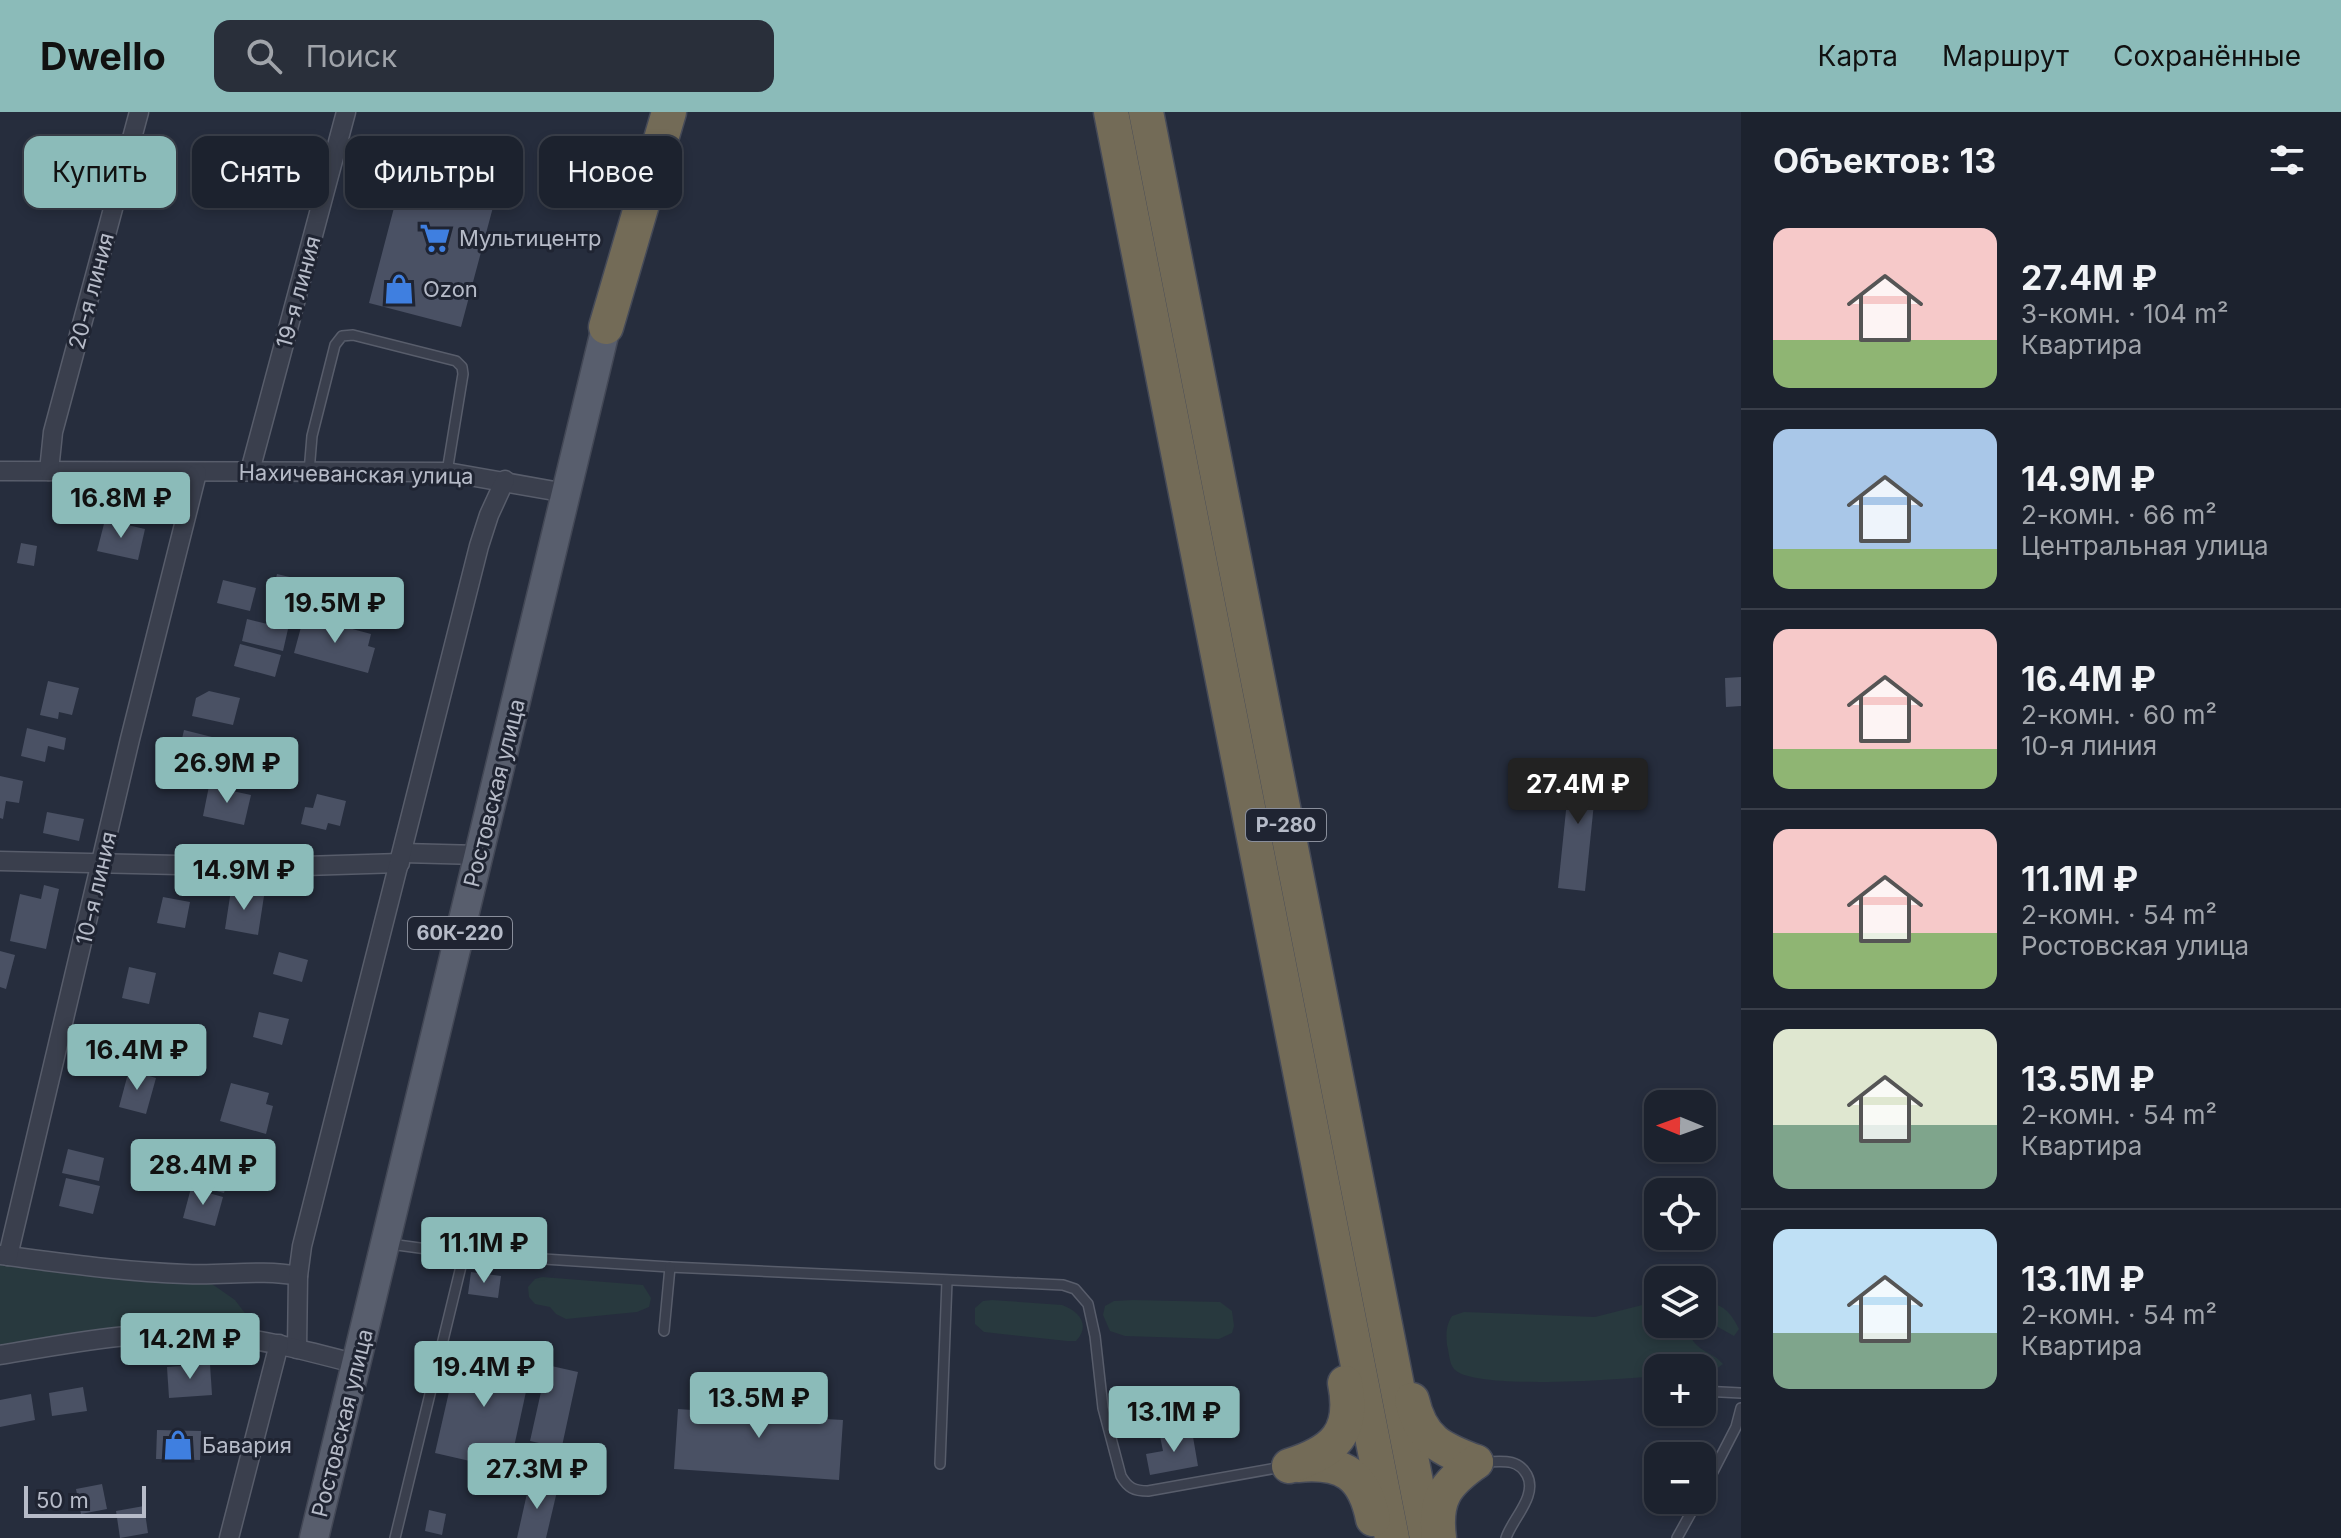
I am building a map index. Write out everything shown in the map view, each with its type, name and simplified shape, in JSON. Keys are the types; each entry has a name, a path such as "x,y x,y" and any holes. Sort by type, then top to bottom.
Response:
{"highway":[{"name":"60К-220","path":"606,327 657,112"},
{"name":"60К-220","path":"606,327 669,112"},
{"name":"Р-280","path":"1111,112 1392,1538"},
{"name":"Р-280","path":"1146,112 1427,1538"},
{"path":"1301,903 1354,1096 1417,1420 1433,1442 1476,1462"},
{"path":"1279,966 1299,1147 1348,1395 1346,1424 1335,1444 1316,1457 1289,1466"},
{"path":"1439,1538 1437,1518 1442,1495 1455,1478 1476,1462"},
{"path":"1289,1466 1318,1464 1343,1469 1359,1480 1371,1505 1377,1538"}],"main road":[{"name":"Ростовская улица","path":"314,1538 606,327"}],"street":[{"name":"20-я линия","path":"49,471 53,432 139,112"},
{"name":"19-я линия","path":"250,471 346,112"},
{"name":"Нахичеванская улица","path":"0,471 447,472 566,493"},
{"name":"10-я линия","path":"4,1256 197,473"},
{"path":"229,1538 288,1346 306,1232 479,546 505,480"},
{"path":"0,861 272,867 479,855"},
{"path":"4,1256 142,1272 214,1275 268,1272 298,1276"},
{"path":"0,1355 155,1334 218,1335 288,1346 357,1364"}],"lane":[{"path":"309,472 312,436 335,345 342,336 353,335 456,361 462,367 447,472"},
{"path":"385,1243 464,1254 670,1267 1063,1285 1082,1295 1088,1304 1103,1408 1117,1463 1127,1486 1136,1491 1148,1491 1289,1466"},
{"path":"395,1538 464,1254"},
{"path":"664,1331 670,1267"},
{"path":"940,1464 947,1281"},
{"path":"1716,1392 1741,1393"},
{"path":"1716,1466 1736,1427 1741,1408"},
{"path":"1476,1462 1514,1462 1520,1465 1531,1483 1530,1492 1506,1538"},
{"path":"1677,1538 1690,1514"}],"shaded area":[{"path":"0,1263 212,1284 235,1300 257,1329 255,1334 0,1349"},
{"path":"535,1279 643,1285 651,1298 649,1307 637,1312 566,1319 550,1307 535,1304 529,1297 528,1287"},
{"path":"983,1301 1062,1305 1078,1315 1083,1329 1076,1341 984,1332 975,1324 975,1308"},
{"path":"1114,1301 1220,1302 1232,1311 1232,1333 1219,1339 1125,1336 1110,1331 1103,1315 1105,1306"},
{"path":"1716,1304 1729,1313 1739,1329 1734,1336 1716,1326"},
{"path":"1644,1305 1644,1338 1692,1338 1710,1354 1644,1354 1644,1377 1584,1381 1489,1380 1467,1376 1454,1369 1450,1361 1448,1326 1452,1316 1464,1312 1595,1317"}],"building":[{"name":"Мультицентр","path":"394,208 493,208 461,327 369,303"},
{"path":"105,520 145,529 138,560 97,551"},
{"path":"21,543 37,546 34,566 17,563"},
{"path":"277,574 302,580 297,605 271,599"},
{"path":"223,580 256,588 250,611 217,603"},
{"path":"304,616 371,634 368,646 375,648 368,673 294,653"},
{"path":"247,619 288,629 283,651 242,641"},
{"path":"240,644 281,655 275,677 234,666"},
{"path":"1741,677 1741,706 1726,707 1725,678"},
{"path":"48,681 79,688 72,715 59,712 58,719 40,715"},
{"path":"209,691 240,698 233,725 192,716 196,698"},
{"path":"27,728 66,738 64,750 48,746 45,762 21,756"},
{"path":"184,730 216,738 209,764 178,756"},
{"path":"1571,762 1598,764 1585,891 1558,888"},
{"path":"0,776 23,781 19,803 6,801 3,819 0,818"},
{"path":"209,786 251,795 244,825 203,816"},
{"path":"317,794 346,801 340,826 328,823 326,830 301,824 305,807 313,808"},
{"path":"47,812 84,819 79,841 43,833"},
{"path":"44,885 59,889 46,949 10,941 20,894 41,899"},
{"path":"231,890 264,896 258,935 225,929"},
{"path":"163,897 190,902 185,928 157,923"},
{"path":"0,951 15,955 6,989 0,987"},
{"path":"279,952 308,960 302,982 273,974"},
{"path":"129,967 156,973 149,1004 122,998"},
{"path":"259,1012 289,1019 282,1045 253,1037"},
{"path":"151,1027 186,1036 177,1069 143,1059"},
{"path":"129,1070 156,1078 146,1114 119,1107"},
{"path":"231,1083 269,1093 266,1104 273,1106 266,1134 220,1121"},
{"path":"68,1149 104,1158 99,1181 62,1173"},
{"path":"193,1150 233,1161 224,1193 184,1182"},
{"path":"66,1178 100,1186 93,1214 59,1206"},
{"path":"191,1188 223,1197 215,1226 183,1218"},
{"path":"471,1272 501,1276 498,1298 468,1294"},
{"path":"459,1348 532,1364 509,1470 435,1453"},
{"path":"210,1364 212,1395 169,1398 167,1367"},
{"path":"547,1365 578,1372 559,1460 537,1455 539,1443 530,1441"},
{"path":"745,1379 755,1391 770,1392 783,1381 793,1393 775,1408 774,1416 843,1420 839,1480 674,1469 678,1409 748,1414 748,1405 734,1389"},
{"path":"83,1387 87,1411 52,1416 49,1393"},
{"path":"31,1394 35,1420 0,1427 0,1400"},
{"name":"Бавария","path":"157,1430 201,1431 200,1460 156,1459"},
{"path":"1192,1431 1198,1466 1150,1475 1146,1454 1163,1451 1160,1436"},
{"path":"530,1480 558,1487 546,1538 517,1538"},
{"path":"102,1484 107,1509 81,1514 76,1489"},
{"path":"144,1506 148,1533 120,1538 116,1511"},
{"path":"429,1510 446,1514 442,1535 425,1531"}],"place":[{"name":"Мультицентр","path":"435,238"},
{"name":"Ozon","path":"399,289"},
{"name":"Бавария","path":"178,1445"}]}
